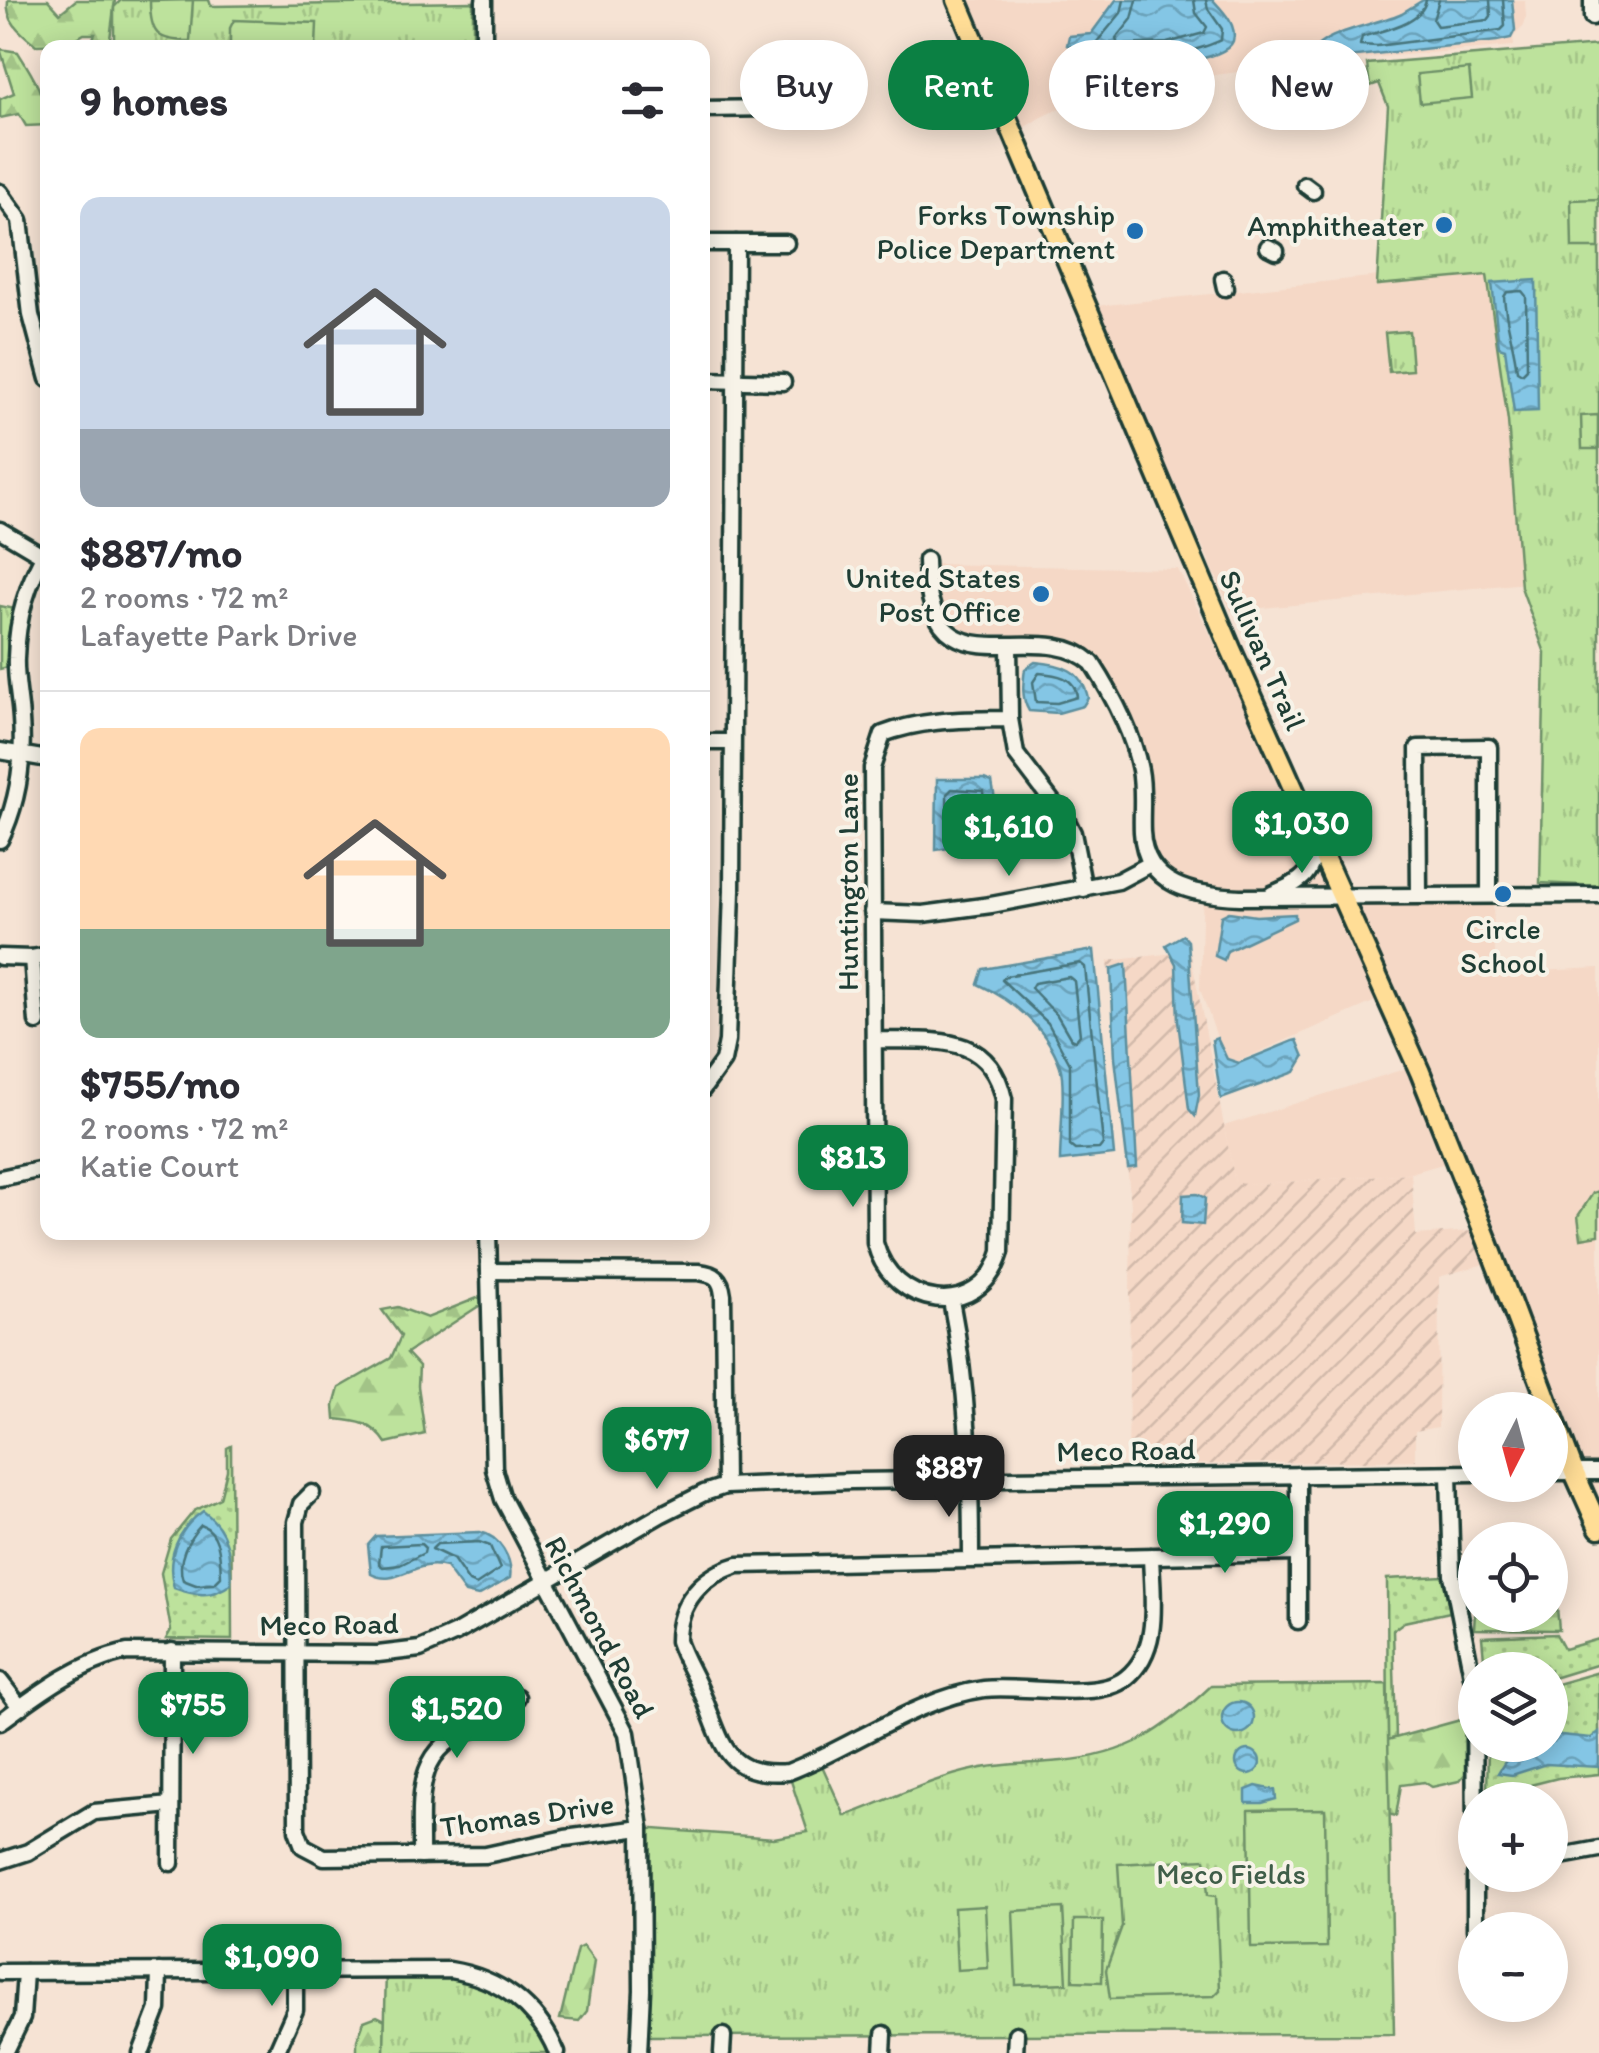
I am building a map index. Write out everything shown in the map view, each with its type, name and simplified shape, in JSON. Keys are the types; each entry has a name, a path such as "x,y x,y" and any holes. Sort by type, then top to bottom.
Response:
{"main road":[{"path":"957,0 968,24"},
{"path":"965,0 968,24"},
{"name":"Sullivan Trail","path":"968,24 1231,649 1387,997 1488,1242 1544,1392"},
{"name":"Sullivan Trail","path":"1568,1456 1599,1528"}],"street":[{"path":"484,0 484,40"},
{"path":"1592,0 1592,17"},
{"path":"710,109 740,109"},
{"path":"0,192 20,220 31,315 40,349"},
{"path":"710,243 786,243"},
{"path":"710,1081 717,1074 727,1041 736,243"},
{"path":"710,380 783,382"},
{"path":"0,530 40,554"},
{"path":"926,560 929,604 947,630 974,643 1058,647 1085,656 1092,663 1133,746 1140,770 1142,838 1150,864 1170,884 1192,893 1262,898 1599,896"},
{"path":"0,840 17,788 21,754 18,628 27,592 40,563"},
{"path":"1009,646 1010,719 1016,754 1073,832 1084,888"},
{"name":"Huntington Lane","path":"951,1300 932,1299 900,1284 875,1243 872,780 883,734 924,720 1010,719"},
{"path":"710,742 732,742"},
{"path":"1419,895 1418,748 1489,747 1490,894"},
{"path":"0,751 40,758"},
{"path":"1262,898 1308,874 1314,861 1316,836"},
{"path":"872,912 942,912 1084,888 1118,881 1150,864"},
{"path":"0,956 40,956"},
{"path":"32,958 37,1022"},
{"path":"875,1040 962,1044 989,1062 1000,1078 1004,1099 1001,1252 982,1284 951,1300 967,1398 972,1560"},
{"path":"0,1178 40,1170"},
{"name":"Richmond Road","path":"488,1240 494,1470 503,1500 628,1733 641,1828 639,2053"},
{"path":"489,1272 722,1274 725,1486"},
{"path":"1568,1472 1599,1472"},
{"path":"1449,1474 1452,1576 1474,1686 1475,1782"},
{"name":"Meco Road","path":"0,1722 102,1657 127,1652 378,1654 420,1650 662,1514 704,1492 725,1486 1458,1474"},
{"path":"1298,1476 1298,1621"},
{"path":"297,1653 296,1522 300,1504 312,1493"},
{"path":"1151,1556 1152,1632 1146,1654 1122,1682 1089,1690 1002,1687 952,1696 788,1772 768,1774 752,1770 730,1757 678,1641 678,1622 694,1592 722,1570 738,1565 1151,1556 1298,1553"},
{"path":"171,1863 172,1652"},
{"name":"Thomas Drive","path":"297,1653 297,1830 304,1846 324,1857 486,1854 641,1828"},
{"path":"0,1681 20,1707"},
{"path":"421,1856 422,1780 428,1764 443,1744 495,1722 517,1698"},
{"path":"0,1861 28,1852 94,1812 171,1805"},
{"path":"1568,1855 1599,1849"},
{"path":"276,2053 295,2010 295,1970"},
{"path":"0,1972 450,1970 480,1976 510,1993 537,2017 557,2053"},
{"path":"141,2053 158,2010 159,1971"},
{"path":"6,2053 22,2018 25,1972"},
{"path":"884,2034 884,2053"},
{"path":"1015,2053 1016,2034"},
{"path":"722,2053 723,2036"}],"shaded area":[{"path":"965,0 1525,0 1526,17 1524,26 1513,37 1514,46 1369,58 1369,40 1235,40 1235,72 1215,75 1215,40 1049,40 1049,114 1029,125 1029,40 980,40"},
{"path":"1493,264 1538,582 1231,611 1097,306"},
{"path":"936,564 1178,569 1344,905 1493,905 1496,973 1599,968 1599,1529 1568,1446 1568,1392 1548,1392 1460,1159 1411,1173 1235,1183 1224,1126 1420,1064 1385,997 1227,1066 1200,989 1203,886 1178,880 1157,858 1149,825 1150,773 1106,668 1078,644 1047,636 972,633 955,624 941,608"},
{"path":"1190,951 1235,1182 1260,1184 1411,1173 1416,1235 1472,1231 1484,1264 1439,1277 1438,1427 1415,1431 1415,1460 1128,1466 1131,1206 1108,961"}],"green space":[{"path":"8,0 48,0 60,13 76,0 115,0 110,40 92,40 95,34 84,34 74,40 40,40 40,45 20,31"},
{"path":"121,0 209,0 211,6 473,2 473,40 114,40 114,7"},
{"path":"193,0 190,40 170,39 158,33 150,1"},
{"path":"234,20 317,23 316,40 230,40"},
{"path":"1599,45 1599,886 1540,883 1545,653 1521,587 1508,421 1487,275 1377,285 1388,106 1379,83 1370,86 1369,64"},
{"path":"0,49 18,52 34,78 40,92 40,125 26,126 19,114 0,118 0,99 14,93"},
{"path":"1469,69 1472,98 1420,103 1417,74"},
{"path":"1599,199 1599,248 1572,248 1571,200"},
{"path":"1409,331 1412,370 1389,372 1385,333"},
{"path":"1598,415 1598,449 1582,449 1581,416"},
{"path":"0,606 15,609 7,639 8,667 0,669"},
{"path":"1599,1191 1599,1235 1581,1238 1578,1216 1593,1193"},
{"path":"480,1297 482,1304 407,1353 419,1366 425,1434 386,1443 365,1424 335,1419 339,1388 391,1358 401,1336 382,1310 398,1307 427,1318"},
{"path":"231,1446 232,1640 166,1639 171,1630 161,1573 171,1539 194,1511 220,1498 227,1470 227,1448"},
{"path":"1443,1576 1450,1612 1404,1622 1393,1630 1396,1738 1388,1740 1387,1579"},
{"path":"1556,1634 1564,1649 1599,1639 1599,1664 1568,1673 1568,1652 1483,1652 1482,1637"},
{"path":"1599,1672 1599,1774 1542,1782 1487,1782 1488,1762 1568,1762 1568,1681"},
{"name":"Meco Fields","path":"1387,1684 1394,2034 640,2036 641,1828 774,1838 808,1832 788,1772 819,1759 845,1816 960,1773 1107,1753 1144,1738 1211,1686"},
{"path":"1458,1721 1458,1762 1465,1762 1465,1774 1459,1781 1432,1787 1424,1782 1401,1785 1396,1816 1379,1812 1384,1741"},
{"path":"1325,1809 1327,1947 1251,1948 1249,1810"},
{"path":"1205,1859 1208,1895 1216,1896 1220,1990 1214,1996 1110,1999 1106,1970 1122,1926 1118,1864"},
{"path":"985,1906 988,1968 957,1970 954,1908"},
{"path":"1063,1908 1067,1983 1016,1985 1013,1911"},
{"path":"1074,1920 1103,1920 1102,1982 1073,1981"},
{"path":"583,1946 594,1961 587,2011 579,2021 560,2019 577,1949"},
{"path":"432,1969 510,1993 557,2053 384,2053 386,1970"},
{"path":"377,2016 385,2020 384,2053 357,2053 364,2021"}],"water":[{"path":"1116,0 1213,0 1225,13 1234,35 1226,49 1215,54 1215,40 1068,40 1069,36 1091,34"},
{"path":"1423,0 1512,0 1515,30 1511,38 1497,41 1369,55 1369,40 1326,40 1402,13"},
{"path":"1536,280 1538,411 1514,412 1505,349 1499,347 1492,283"},
{"path":"1035,662 1062,667 1076,675 1088,698 1083,706 1058,713 1029,711 1024,674"},
{"path":"937,779 992,782 1002,840 936,850"},
{"path":"1229,912 1256,916 1295,914 1295,919 1227,951 1224,960 1215,956 1221,916"},
{"path":"1183,935 1188,941 1199,1095 1195,1116 1189,1109 1178,1021 1176,964 1166,945"},
{"path":"1094,950 1114,1155 1060,1161 1063,1086 1054,1052 1027,1017 978,984 983,969"},
{"path":"1126,964 1137,1167 1128,1168 1115,1058 1111,969"},
{"path":"1217,1038 1227,1059 1239,1063 1297,1040 1304,1057 1295,1072 1221,1099 1212,1040"},
{"path":"1183,1195 1205,1198 1203,1225 1182,1223"},
{"path":"203,1511 223,1534 231,1584 217,1592 190,1593 174,1588 171,1566 180,1535"},
{"path":"480,1532 499,1543 507,1556 510,1578 478,1596 465,1593 446,1567 424,1566 389,1578 371,1574 368,1545 376,1536"},
{"path":"1238,1702 1249,1707 1254,1718 1249,1729 1238,1734 1227,1729 1222,1718 1227,1707"},
{"path":"1599,1732 1599,1767 1546,1764 1512,1775 1498,1773 1505,1762 1568,1762 1568,1736 1591,1738"},
{"path":"1248,1750 1257,1753 1257,1771 1248,1774 1239,1771 1236,1762 1239,1753"},
{"path":"1256,1786 1275,1790 1276,1799 1246,1803 1246,1790"}],"place":[{"name":"Amphitheater","path":"1444,225"},
{"name":"Forks Township Police Department","path":"1135,231"},
{"name":"United States Post Office","path":"1041,594"},
{"name":"Circle School","path":"1503,894"}]}
